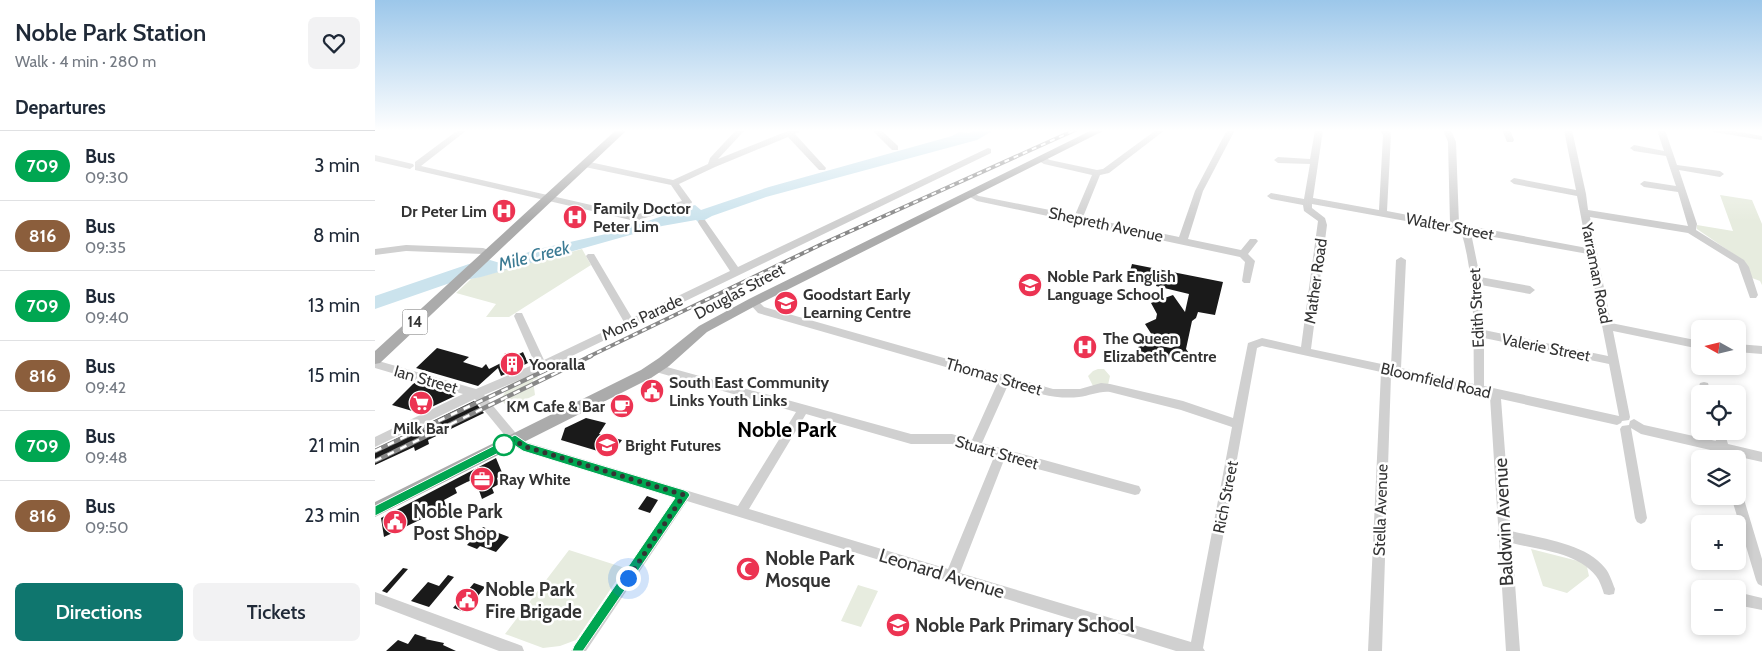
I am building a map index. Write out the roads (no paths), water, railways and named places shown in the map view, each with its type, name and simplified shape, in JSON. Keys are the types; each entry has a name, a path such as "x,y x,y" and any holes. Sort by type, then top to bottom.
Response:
{"main road":[{"name":"14","path":"375,359 589,160"},
{"name":"Douglas Street","path":"375,510 656,368 703,329 753,302 1037,160"}],"street":[{"path":"387,160 636,218 690,204 673,183 585,164"},
{"path":"415,166 422,160"},
{"path":"712,165 713,160"},
{"path":"673,183 724,160"},
{"path":"815,160 822,168"},
{"name":"Mons Parade","path":"375,442 541,366 968,160"},
{"path":"1045,160 1097,173 1106,171 1120,160"},
{"path":"1183,240 1199,191 1215,160"},
{"path":"1285,160 1314,162 1308,202"},
{"path":"1383,213 1386,160"},
{"name":"Edith Street","path":"1454,160 1460,228 1472,250 1478,334 1479,390"},
{"name":"Yarraman Road","path":"1575,160 1614,361 1641,518"},
{"path":"1671,160 1693,224 1690,230"},
{"path":"1674,167 1720,174"},
{"path":"1078,218 1097,173"},
{"path":"1514,181 1582,194"},
{"path":"1644,184 1681,190"},
{"name":"Shepreth Avenue","path":"969,194 977,198 1243,254"},
{"name":"Walter Street","path":"1271,196 1383,213 1593,252"},
{"name":"Mather Road","path":"1305,351 1323,225 1322,220 1307,210 1308,202"},
{"path":"1586,213 1690,230 1741,262 1753,295"},
{"path":"703,222 736,272"},
{"path":"1247,281 1250,261 1243,254 1253,241"},
{"path":"375,252 407,248 483,251 485,257"},
{"path":"591,256 630,323"},
{"name":"Stella Avenue","path":"1375,651 1391,370 1401,260"},
{"path":"1475,280 1530,290"},
{"name":"Thomas Street","path":"753,302 761,310 1053,393 1080,393 1101,387 1110,388 1183,406 1238,424"},
{"path":"519,316 541,366"},
{"path":"1607,326 1691,343"},
{"name":"Valerie Street","path":"1478,334 1614,361"},
{"name":"Bloomfield Road","path":"1255,344 1263,342 1625,423 1712,450"},
{"name":"Rich Street","path":"1197,651 1252,346 1255,344"},
{"path":"1746,349 1762,350"},
{"name":"Ian Street","path":"375,364 405,371 477,394"},
{"name":"Stuart Street","path":"656,368 911,439 945,438 1135,490"},
{"path":"975,445 1005,379"},
{"name":"Baldwin Avenue","path":"1495,393 1513,651"},
{"path":"477,394 515,440"},
{"path":"741,512 803,410"},
{"name":"Leonard Avenue","path":"515,440 523,446 1197,651"},
{"path":"952,576 1001,454"},
{"name":"Bloomfield Road","path":"1746,456 1762,457"},
{"path":"578,651 684,495"},
{"path":"1740,505 1762,580"},
{"path":"1506,536 1577,555 1590,562 1599,570 1609,589"},
{"path":"375,598 517,651"},
{"path":"1746,600 1762,604"}],"water":[{"name":"Mile Creek","path":"865,160 902,160 766,197 712,216 699,223 696,220 662,226 481,277 450,283 375,309 375,296 469,264 490,260 500,263 534,250 606,234 634,223 636,225 695,205 701,210 769,187"}],"railway":[{"path":"588,357 822,244 1008,160"},
{"path":"375,461 591,356"},
{"path":"375,451 550,368"}],"place":[{"name":"Dr Peter Lim","path":"504,211"},
{"name":"Family Doctor Peter Lim","path":"575,217"},
{"name":"Noble Park English Language School","path":"1030,285"},
{"name":"Goodstart Early Learning Centre","path":"786,303"},
{"name":"The Queen Elizabeth Centre","path":"1085,347"},
{"name":"Yooralla","path":"512,364"},
{"name":"South East Community Links Youth Links","path":"652,391"},
{"name":"Milk Bar","path":"421,403"},
{"name":"KM Cafe & Bar","path":"622,406"},
{"name":"Bright Futures","path":"607,445"},
{"name":"Ray White","path":"482,479"},
{"name":"Noble Park Post Shop","path":"395,522"},
{"name":"Noble Park Mosque","path":"748,569"},
{"name":"Noble Park Fire Brigade","path":"467,600"},
{"name":"Noble Park Primary School","path":"898,625"}],"district":[{"name":"Noble Park","path":"787,430"}]}
